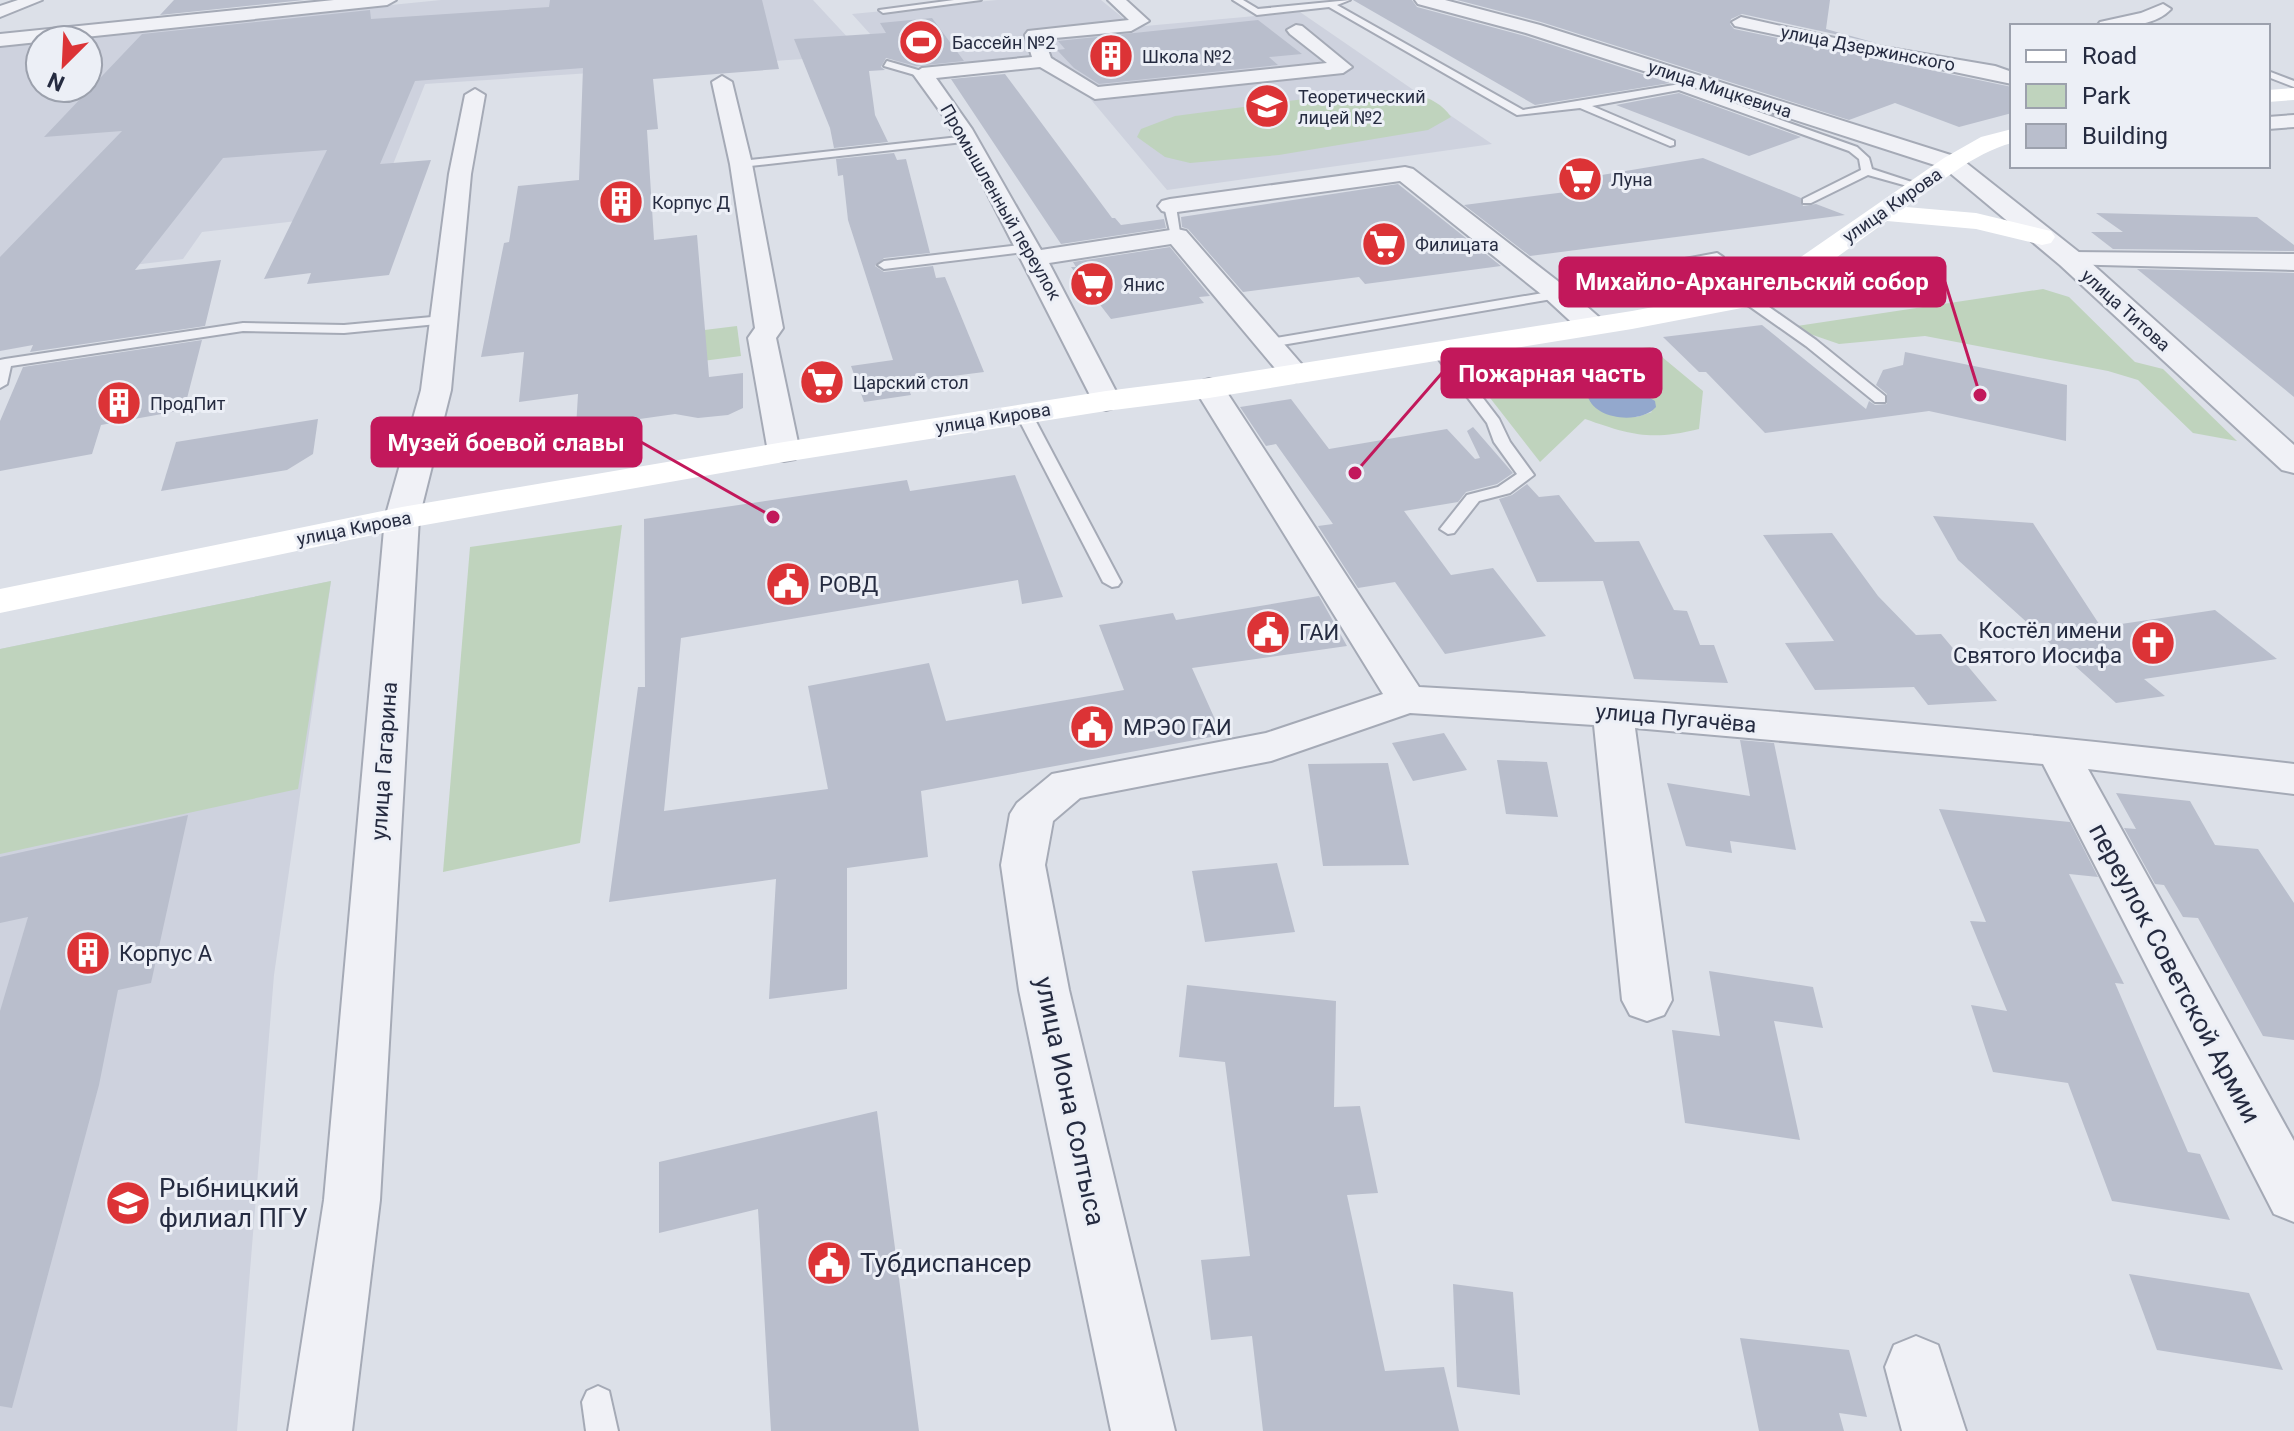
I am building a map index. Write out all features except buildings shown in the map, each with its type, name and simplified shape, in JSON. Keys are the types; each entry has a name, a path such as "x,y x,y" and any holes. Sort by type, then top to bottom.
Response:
{"main road":[{"path":"2270,96 2294,94"},
{"path":"1952,163 1989,142 2010,137"},
{"name":"улица Кирова","path":"0,601 402,518 784,452 1106,401 1209,388 1747,298 1805,267 1952,163"},
{"path":"1882,213 1976,221 2042,237"}],"street":[{"path":"0,12 34,0"},
{"path":"0,40 387,0"},
{"path":"1116,0 1140,21 1131,26 1034,35 1043,61 1095,93 1343,67 1296,30"},
{"name":"улица Мицкевича","path":"1424,0 1549,34 1952,163"},
{"path":"2115,24 2146,17 2163,9"},
{"name":"улица Дзержинского","path":"1741,22 2003,75"},
{"name":"Промышленный переулок","path":"1043,61 928,81 968,139 1032,253 1106,401"},
{"name":"улица Дзержинского","path":"2003,75 1998,67 2010,62"},
{"path":"928,81 1064,74"},
{"path":"722,82 741,164 769,328 762,338 784,452"},
{"name":"улица Гагарина","path":"320,1431 352,1200 402,518 436,390 460,174 475,95"},
{"path":"2270,123 2294,121"},
{"name":"улица Титова","path":"1952,163 2070,259 2294,463"},
{"path":"1170,206 1405,174 1554,291 1591,325"},
{"path":"1032,253 1177,236 1294,373"},
{"path":"2070,259 2294,262"},
{"path":"1209,388 1407,700"},
{"name":"улица Пугачёва","path":"1067,785 1271,747 1407,700 1613,713 2057,751 2294,779"},
{"path":"1613,713 1647,1000"},
{"name":"переулок Советской Армии","path":"2057,751 2294,1195"},
{"name":"улица Иона Солтыса","path":"1067,785 1032,814 1023,865 1044,990 1143,1431"},
{"path":"1916,1367 1934,1431"}],"lane":[{"path":"883,10 977,0"},
{"path":"1237,0 1257,12 1346,0"},
{"path":"1330,4 1521,113 1680,87 1853,149 1864,158 1867,171"},
{"path":"887,64 928,81"},
{"path":"2270,75 2294,84"},
{"path":"1581,105 1670,143"},
{"path":"741,164 968,139"},
{"path":"1807,201 1867,171 1918,186"},
{"path":"1170,206 1177,236"},
{"path":"884,265 1032,253"},
{"path":"1270,343 1554,291 1717,257"},
{"path":"1747,298 1811,343 1880,399"},
{"path":"0,384 5,363 243,327 344,329 443,320"},
{"path":"1438,349 1494,422 1502,442 1526,475 1504,490 1473,498 1448,529"},
{"path":"1024,414 1112,582"}],"shaded area":[{"path":"441,0 813,0 864,55 425,84 374,212 202,232 183,259 0,281 0,45 24,42 24,104 104,104 104,34"},
{"name":"Теоретический лицей №2","path":"997,0 1101,0 1134,27 1300,12 1492,144 1167,190 1056,58 901,68 852,14"},
{"name":"Рыбницкий филиал ПГУ","path":"331,581 274,975 237,1431 0,1431 0,649"}],"green space":[{"path":"1372,90 1416,94 1436,102 1451,117 1428,130 1279,155 1190,163 1165,157 1137,137 1141,129 1175,116"},
{"path":"2043,289 2069,297 2135,362 2163,369 2237,441 2193,433 2138,380 2108,371 1925,336 1839,344 1797,326"},
{"path":"737,326 741,356 572,378 574,346"},
{"path":"1650,347 1703,391 1699,429 1667,435 1641,434 1585,419 1540,462 1469,371","holes":["1621,384 1652,412 1637,417 1605,413 1599,385"]},
{"path":"622,525 580,843 443,872 470,547"},
{"path":"331,581 298,789 0,854 0,649"}],"water":[{"path":"1609,384 1632,387 1655,401 1656,407 1649,413 1628,418 1606,414 1590,402 1587,393"}],"place":[{"name":"Бассейн №2","path":"921,42"},
{"name":"Школа №2","path":"1111,56"},
{"name":"Теоретический лицей №2","path":"1267,106"},
{"name":"Луна","path":"1580,179"},
{"name":"Корпус Д","path":"621,202"},
{"name":"Филицата","path":"1384,244"},
{"name":"Янис","path":"1092,284"},
{"name":"Царский стол","path":"822,382"},
{"name":"Михайло-Архангельский собор","path":"1980,395"},
{"name":"ПродПит","path":"119,403"},
{"name":"Пожарная часть","path":"1355,473"},
{"name":"Музей боевой славы","path":"773,517"},
{"name":"РОВД","path":"788,584"},
{"name":"ГАИ","path":"1268,632"},
{"name":"Костёл имени Святого Иосифа","path":"2153,643"},
{"name":"МРЭО ГАИ","path":"1092,727"},
{"name":"Корпус А","path":"88,953"},
{"name":"Рыбницкий филиал ПГУ","path":"128,1203"},
{"name":"Тубдиспансер","path":"829,1263"}]}
